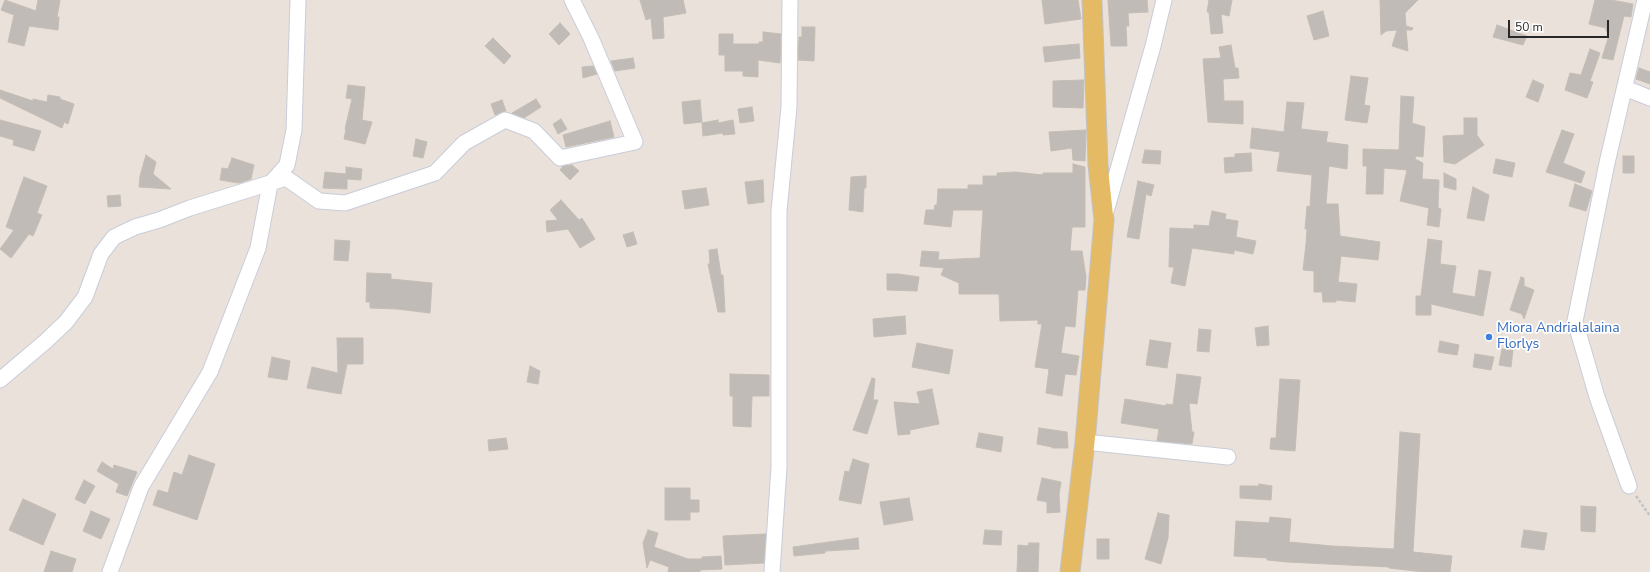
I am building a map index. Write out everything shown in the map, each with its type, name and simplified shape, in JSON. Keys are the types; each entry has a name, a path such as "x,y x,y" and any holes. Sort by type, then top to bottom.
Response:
{"main road":[{"path":"1070,572 1085,442 1104,220 1098,165 1092,0"}],"street":[{"path":"110,572 141,487 210,372 258,248 270,184 287,165 294,130 298,0"},
{"path":"0,380 66,322 85,297 101,254 114,237 135,227 286,178 319,201 345,203 435,173 464,143 505,120 534,131 560,158 635,142 591,38 572,0"},
{"path":"772,572 779,467 779,212 789,107 790,0"},
{"path":"1104,220 1151,54 1164,0"},
{"path":"1629,486 1597,397 1575,321 1607,164 1645,0"},
{"path":"1624,88 1650,98"},
{"path":"1085,442 1228,457"}],"path":[{"path":"1629,486 1650,516"}],"building":[{"path":"5,0 36,11 38,0 60,0 57,17 59,17 58,30 29,26 24,46 8,42 14,15 1,10"},
{"path":"640,0 683,0 686,13 663,17 664,38 653,39 651,18 646,20"},
{"path":"1042,0 1078,0 1081,19 1045,24"},
{"path":"1108,0 1147,0 1148,12 1128,13 1129,26 1126,26 1127,46 1111,46"},
{"path":"1209,0 1232,0 1229,16 1221,14 1223,33 1211,34 1209,12 1207,12"},
{"path":"1380,0 1418,0 1405,13 1406,26 1413,28 1412,30 1406,30 1408,51 1392,46 1397,30 1386,31 1381,35"},
{"path":"1595,0 1611,0 1633,4 1631,17 1624,16 1613,60 1602,58 1610,32 1606,31 1606,28 1589,24"},
{"path":"1323,11 1329,36 1314,40 1307,16"},
{"path":"560,23 570,34 559,45 549,34"},
{"path":"1497,25 1527,36 1523,45 1493,37"},
{"path":"802,27 815,27 814,61 798,60 799,37 802,37"},
{"path":"763,32 781,34 780,63 758,60 758,77 743,76 743,71 725,71 725,55 719,55 719,34 733,34 733,44 759,44 759,42 763,42"},
{"path":"493,38 511,56 504,64 485,46"},
{"path":"1079,44 1080,58 1045,62 1043,47"},
{"path":"1231,45 1235,68 1238,68 1239,78 1223,79 1224,101 1243,101 1243,124 1208,122 1203,59 1221,58 1219,47"},
{"path":"1590,49 1600,53 1590,81 1593,82 1587,98 1565,90 1570,73 1581,75"},
{"path":"633,58 635,68 615,71 611,61"},
{"path":"593,66 597,74 583,78 582,67"},
{"path":"1639,68 1650,72 1650,84 1636,79"},
{"path":"1351,76 1368,78 1364,105 1370,106 1367,123 1345,120"},
{"path":"1084,80 1083,108 1053,107 1053,81"},
{"path":"1533,80 1544,85 1538,102 1526,97"},
{"path":"348,85 365,87 362,120 372,122 365,144 344,139 352,99 346,98"},
{"path":"0,90 33,101 33,99 47,102 48,95 60,97 60,99 74,104 68,124 64,122 62,128 0,98"},
{"path":"1401,96 1414,97 1412,123 1425,127 1423,157 1416,156 1415,159 1423,163 1422,179 1439,180 1438,208 1441,209 1439,227 1427,225 1429,208 1400,201 1407,170 1384,168 1383,194 1366,194 1367,166 1363,166 1363,149 1399,150"},
{"path":"536,99 541,107 524,118 512,113"},
{"path":"502,100 506,111 495,115 491,104"},
{"path":"700,100 702,122 684,124 682,102"},
{"path":"1287,102 1304,103 1301,129 1328,132 1326,142 1348,145 1347,169 1329,166 1326,204 1338,204 1340,236 1380,242 1378,260 1341,256 1338,282 1357,284 1355,302 1336,300 1336,302 1323,302 1322,292 1314,292 1314,271 1303,270 1307,229 1305,229 1307,206 1310,207 1312,175 1277,171 1280,152 1250,148 1252,128 1284,132"},
{"path":"752,107 754,121 740,123 738,109"},
{"path":"1464,118 1477,118 1477,135 1484,145 1455,164 1444,162 1443,136 1464,135"},
{"path":"561,119 567,129 558,134 553,124"},
{"path":"0,120 41,131 34,151 13,145 14,140 0,136"},
{"path":"718,120 718,123 733,120 735,134 723,135 723,133 703,136 702,123"},
{"path":"610,121 614,137 566,147 563,135"},
{"path":"1086,130 1085,161 1073,160 1072,148 1051,151 1049,132"},
{"path":"1562,130 1574,134 1563,163 1585,172 1581,183 1546,172"},
{"path":"416,139 427,142 423,158 413,156"},
{"path":"1145,150 1161,151 1160,164 1142,163"},
{"path":"1251,153 1252,171 1225,173 1224,158 1235,157 1235,154"},
{"path":"146,155 156,162 153,174 171,189 139,187 140,176"},
{"path":"1623,156 1634,156 1634,173 1623,173"},
{"path":"232,158 254,165 251,179 239,183 220,180 222,168 228,169"},
{"path":"1496,159 1515,163 1512,177 1493,173"},
{"path":"1073,164 1085,167 1085,227 1072,227 1070,251 1082,251 1086,277 1085,290 1078,290 1075,327 1065,326 1061,353 1079,356 1076,375 1065,374 1062,396 1046,393 1049,369 1035,367 1042,324 1038,324 1038,320 1000,321 999,294 959,294 959,283 941,275 944,268 920,266 922,251 939,252 938,260 980,258 983,210 953,210 951,227 924,224 926,210 934,210 935,205 937,205 938,189 968,189 968,185 983,185 983,176 997,176 997,173 1015,172 1043,175 1043,173 1073,173"},
{"path":"572,165 579,171 570,180 560,170 563,166"},
{"path":"346,167 362,169 361,180 347,179 347,189 323,188 325,172 346,174"},
{"path":"1444,173 1456,179 1456,190 1444,187"},
{"path":"866,176 863,212 849,210 851,177"},
{"path":"24,177 47,186 37,213 42,215 33,236 29,234 11,258 0,249 14,230 6,227"},
{"path":"763,180 764,202 748,204 745,182"},
{"path":"1138,181 1154,185 1151,196 1146,194 1139,239 1127,237"},
{"path":"1575,184 1592,191 1586,211 1569,206"},
{"path":"1473,187 1489,195 1484,221 1467,218"},
{"path":"706,188 709,205 685,209 682,191"},
{"path":"120,195 121,206 108,207 107,196"},
{"path":"561,200 579,220 582,218 595,239 580,248 568,229 547,232 546,221 558,220 550,210"},
{"path":"1212,211 1226,214 1225,219 1238,221 1236,237 1256,241 1253,254 1234,250 1234,254 1192,248 1185,286 1171,283 1174,267 1169,267 1170,228 1194,229 1194,225 1209,226"},
{"path":"633,232 637,244 627,247 623,235"},
{"path":"1428,239 1442,241 1440,264 1456,266 1452,293 1475,297 1479,270 1491,272 1483,316 1431,304 1431,315 1416,315 1416,296 1421,296"},
{"path":"335,240 350,241 348,261 334,260"},
{"path":"717,249 721,275 723,275 725,312 718,312 708,264 710,264 709,250"},
{"path":"367,273 391,274 391,279 432,283 430,313 397,309 370,308 370,302 366,302"},
{"path":"887,274 919,277 917,291 887,290"},
{"path":"1521,277 1524,278 1524,286 1534,290 1524,319 1522,314 1510,310"},
{"path":"905,316 906,334 874,337 873,319"},
{"path":"1268,326 1269,345 1257,346 1255,328"},
{"path":"1199,329 1211,330 1209,352 1197,351"},
{"path":"337,338 363,338 363,364 347,364 341,394 307,388 312,367 338,373"},
{"path":"1150,340 1171,343 1167,368 1146,365"},
{"path":"1440,341 1459,345 1457,355 1438,352"},
{"path":"917,343 953,350 949,374 912,367"},
{"path":"1502,349 1513,350 1511,367 1499,365"},
{"path":"1475,354 1494,357 1491,370 1473,367"},
{"path":"272,357 290,361 287,380 268,377"},
{"path":"530,366 540,371 538,384 527,382"},
{"path":"730,374 769,375 769,396 752,396 751,427 733,426 733,396 730,396"},
{"path":"1177,374 1201,377 1197,404 1189,403 1192,432 1194,432 1192,444 1157,441 1159,429 1121,423 1125,399 1166,406 1166,404 1173,405"},
{"path":"872,378 875,379 873,400 878,400 867,434 853,430"},
{"path":"1280,379 1300,380 1295,451 1270,449 1271,438 1276,438"},
{"path":"932,389 939,424 910,430 910,434 898,435 894,402 920,404 917,392"},
{"path":"1039,428 1067,432 1068,448 1052,448 1037,444"},
{"path":"1400,432 1420,434 1413,552 1452,556 1450,572 1424,572 1389,567 1287,562 1267,560 1267,558 1234,556 1236,521 1269,523 1270,517 1291,519 1289,542 1394,549"},
{"path":"979,433 1003,437 1001,452 976,447"},
{"path":"506,438 508,449 489,451 488,440"},
{"path":"189,455 215,464 197,520 153,505 158,490 168,493 174,472 182,475"},
{"path":"853,459 869,464 861,504 839,500 845,471 849,472"},
{"path":"102,462 113,469 114,465 137,472 127,496 116,492 119,484 97,471"},
{"path":"1042,478 1061,482 1059,494 1060,512 1047,513 1047,502 1037,500"},
{"path":"84,480 95,486 85,504 75,499"},
{"path":"1259,484 1272,486 1271,500 1240,498 1240,486 1259,486"},
{"path":"665,488 690,488 690,500 699,500 699,512 690,512 690,520 665,520"},
{"path":"909,498 913,520 884,525 880,502"},
{"path":"23,499 56,514 43,545 9,530"},
{"path":"1581,506 1596,507 1595,532 1581,531"},
{"path":"91,511 110,519 101,539 83,531"},
{"path":"1158,513 1169,515 1168,538 1161,564 1145,559"},
{"path":"648,530 658,533 654,547 688,559 702,559 702,557 721,556 722,569 700,570 700,572 668,572 669,567 650,560 647,568 643,543"},
{"path":"985,530 1002,531 1001,545 983,544"},
{"path":"1524,530 1547,533 1544,550 1521,547"},
{"path":"766,534 764,563 725,565 723,536"},
{"path":"858,538 859,549 825,551 825,553 794,556 793,547"},
{"path":"1097,539 1109,539 1109,559 1097,559"},
{"path":"1029,543 1039,543 1038,572 1017,572 1018,545 1028,546"},
{"path":"51,551 76,559 72,572 44,572"}],"place":[{"name":"Miora Andrialalaina Florlys","path":"1489,337"}]}
